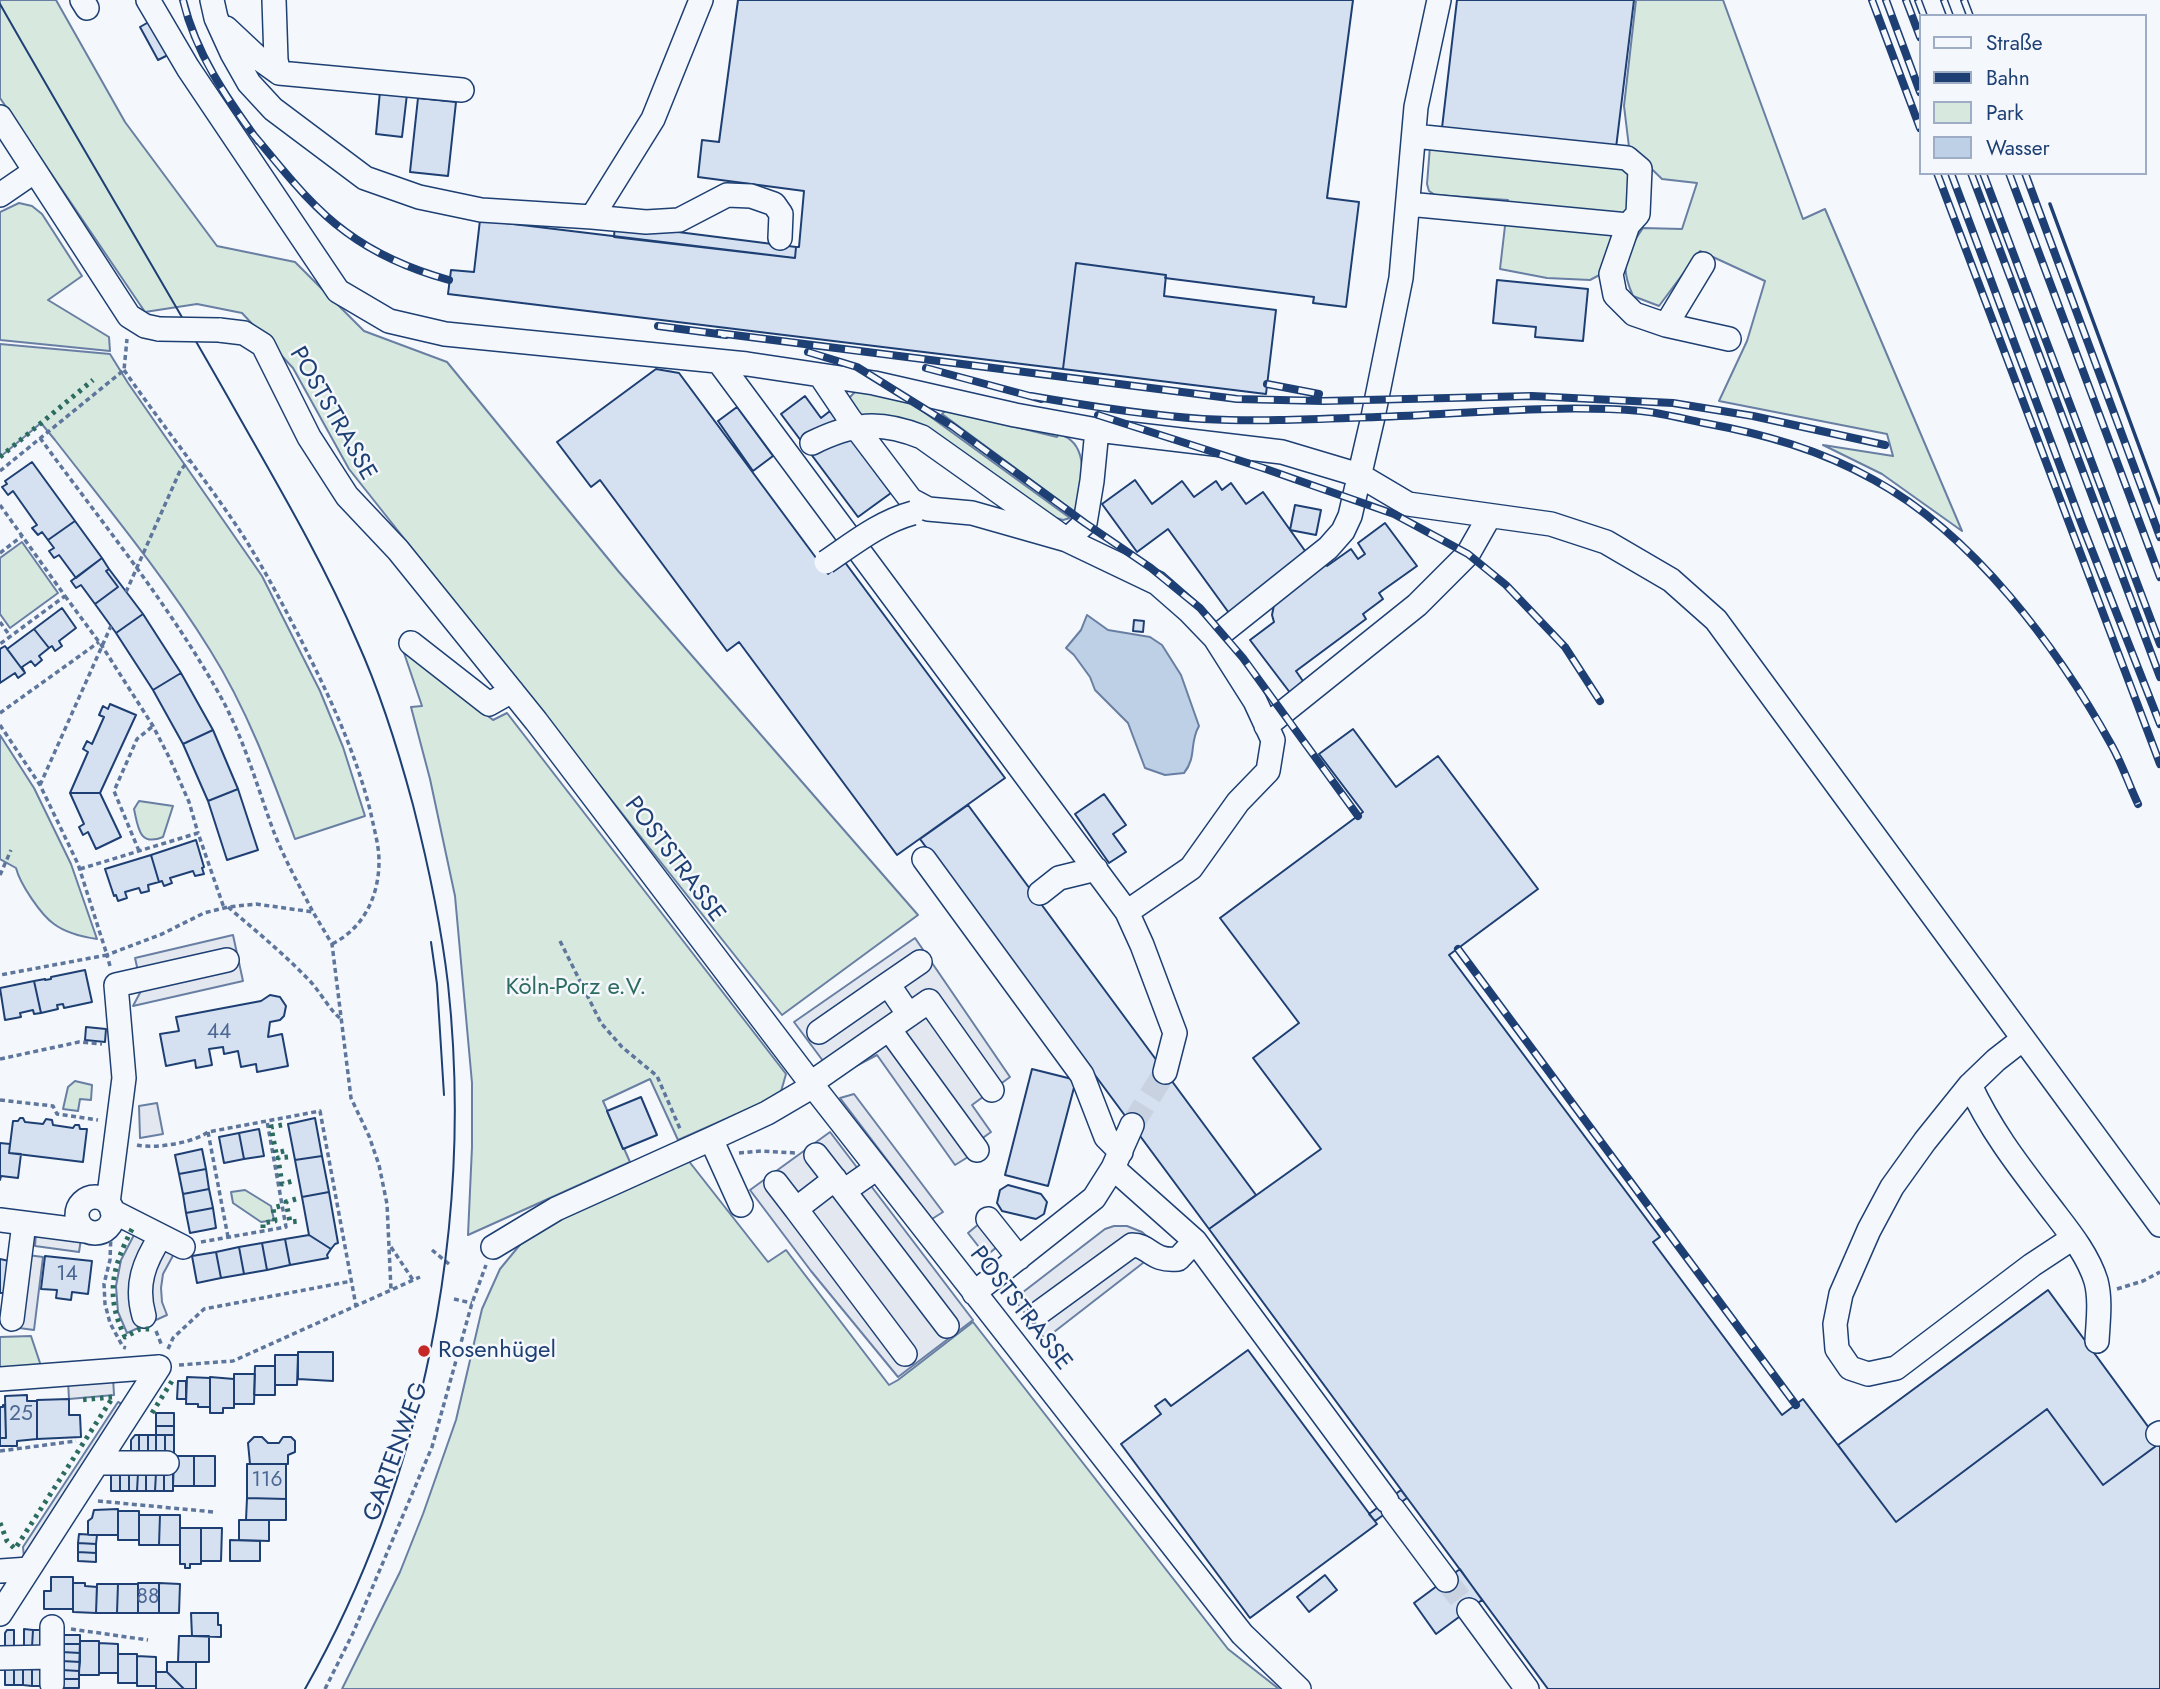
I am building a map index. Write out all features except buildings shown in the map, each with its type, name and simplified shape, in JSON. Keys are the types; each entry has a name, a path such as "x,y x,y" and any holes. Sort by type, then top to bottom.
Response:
{"street":[{"path":"148,0 188,68 338,291 389,321 446,334 820,375 874,383 1014,415 1097,430 1282,452 1359,475 1408,504 1551,524 1606,542 1671,580 1716,620 2160,1224"},
{"path":"274,0 276,60 279,73"},
{"path":"592,217 653,119 701,0"},
{"path":"1214,638 1328,548 1343,531 1350,516 1401,278 1416,107 1439,0"},
{"path":"214,9 258,58 279,73 462,90"},
{"path":"214,9 232,53 249,83 273,109 365,178 419,197 481,210 646,222 679,220 727,195 751,195 774,204 781,214 780,238"},
{"path":"0,117 129,316"},
{"path":"1414,136 1627,158 1640,170 1638,214 1628,225 1611,274 1615,295 1634,314 1666,325 1729,339"},
{"path":"0,195 35,171"},
{"path":"1408,204 1628,225"},
{"path":"1666,325 1703,264"},
{"name":"POSTSTRASSE","path":"129,316 145,326 244,333 263,345 309,437 347,496 398,550 512,691 812,1085 1242,1634 1299,1689"},
{"path":"719,362 1128,912 1175,1033 1165,1072"},
{"path":"820,375 849,418 921,511"},
{"path":"812,443 844,429 873,425 897,427 922,437 1067,540"},
{"path":"1067,540 1085,523 1097,430"},
{"path":"826,562 896,518 921,511 972,513 1067,540 1157,583 1214,638 1255,701 1272,740 1268,771 1238,802 1191,868 1128,912"},
{"path":"1266,726 1417,605 1468,554 1489,517"},
{"path":"411,643 489,704 512,691"},
{"path":"924,859 1083,1076 1117,1160 1195,1241 1446,1580"},
{"path":"1040,893 1059,878 1096,869"},
{"path":"111,1210 124,1078 116,985 227,960"},
{"path":"819,1032 920,962"},
{"path":"888,984 909,1015"},
{"path":"493,1247 556,1209 689,1150 716,1149 812,1085 929,1001 992,1090"},
{"path":"889,1029 977,1150"},
{"path":"2023,1039 1970,1085 1892,1188 1841,1294 1835,1324 1837,1349 1850,1368 1868,1374 1896,1368 2032,1265 2073,1238"},
{"path":"1970,1085 1998,1138 2073,1238 2088,1263 2096,1283 2099,1314 2097,1341"},
{"path":"974,1293 1094,1198 1117,1160 1132,1125"},
{"path":"716,1149 741,1205"},
{"path":"816,1154 947,1326"},
{"path":"796,1209 877,1168"},
{"path":"776,1183 905,1354"},
{"path":"0,1220 86,1231 78,1221 77,1212 80,1206 91,1198 97,1198 111,1210 183,1247"},
{"path":"989,1219 1019,1258"},
{"path":"12,1319 24,1223"},
{"path":"144,1316 140,1303 143,1267 162,1236"},
{"path":"1040,1312 1132,1245 1139,1245 1156,1258 1168,1260 1178,1259 1195,1241"},
{"path":"0,1380 159,1367"},
{"path":"0,1614 159,1367"},
{"path":"98,1463 167,1463"},
{"path":"0,1571 29,1569"},
{"path":"1469,1610 1527,1689"},
{"path":"52,1627 52,1684"},
{"path":"0,1658 52,1657"}],"path":[{"path":"129,316 124,370 240,532 282,603 332,706 365,790 379,860 377,886 359,924 347,936 332,944"},
{"path":"0,471 124,370"},
{"path":"40,438 137,569 224,703 252,768 279,845 332,944 351,1098 379,1165 387,1204 391,1290"},
{"path":"127,592 180,471 188,460"},
{"path":"0,505 101,644 153,726 184,792 226,907 261,934 310,981 340,1018"},
{"path":"0,552 22,536"},
{"path":"0,644 65,596"},
{"path":"0,622 10,636"},
{"path":"40,785 111,626"},
{"path":"0,713 101,644"},
{"path":"0,725 40,785 80,869 116,985"},
{"path":"139,851 114,791 137,739 153,726"},
{"path":"80,869 198,833"},
{"path":"0,874 11,850"},
{"path":"0,975 107,955 162,934 204,913 226,907 256,904 313,912"},
{"path":"560,942 601,1023 622,1047 657,1076 689,1150"},
{"path":"0,1059 79,1042 121,1045"},
{"path":"0,1100 53,1107 57,1114 118,1132 148,1148 199,1138 208,1132 320,1111 356,1306"},
{"path":"183,1247 286,1227 267,1121"},
{"path":"208,1132 228,1237"},
{"path":"716,1149 741,1153 761,1151 816,1154"},
{"path":"111,1210 110,1260 104,1284 110,1323 123,1347 159,1367 233,1361 420,1277"},
{"path":"390,1246 413,1280"},
{"name":"GARTENWEG","path":"325,1689 353,1633 432,1447 472,1303 493,1247"},
{"path":"432,1250 449,1264"},
{"path":"2097,1294 2143,1281 2160,1272"},
{"path":"159,1367 173,1338 204,1309 352,1281"},
{"path":"454,1299 472,1303"},
{"path":"0,1451 76,1441"},
{"path":"75,1499 214,1512"}],"green space":[{"path":"0,0 56,0 125,122 217,246 295,262 364,331 447,362 619,572 918,915 782,1015 349,469 293,368 242,313 197,304 145,312 0,98"},
{"path":"1636,0 1723,0 1803,219 1825,209 1962,531 1882,474 1823,445 1893,456 1887,434 1719,401 1747,341 1765,281 1700,251 1659,306 1633,296 1625,268 1632,245 1643,228 1682,229 1697,183 1662,179 1629,147 1624,106"},
{"path":"1430,146 1631,168 1635,210 1607,271 1590,280 1547,278 1500,269 1508,200 1435,195 1429,191 1427,184"},
{"path":"19,203 32,206 42,214 82,276 48,300 109,337 110,351 0,340 0,212"},
{"path":"0,344 110,354 262,576 320,691 343,747 365,816 295,839 236,695 174,596 115,517 41,423 0,457"},
{"path":"857,390 906,399 1070,518 1056,518 935,436 862,418 849,398"},
{"path":"946,410 1057,437 1059,434 1069,439 1076,446 1082,464 1079,506 1075,512 942,414"},
{"path":"22,542 58,593 10,628 0,614 0,558"},
{"name":"Köln-Porz e.V.","path":"402,647 493,720 507,713 786,1074 780,1095 678,1140 650,1079 603,1101 630,1162 468,1235 472,1083 455,896 430,779 411,707 422,706"},
{"path":"0,735 34,788 71,864 97,939 75,934 54,924 32,899 16,868 0,859"},
{"path":"139,801 173,806 163,837 149,839 141,834 134,809"},
{"path":"75,1081 92,1085 91,1100 80,1099 78,1111 63,1109 68,1087"},
{"path":"684,1155 768,1262 786,1250 889,1385 973,1322 1228,1649 1279,1689 342,1689 400,1572 423,1514 456,1420 482,1309 500,1269 528,1235"},
{"path":"245,1190 271,1206 274,1220 261,1222 233,1203 231,1192"},
{"path":"31,1336 42,1369 0,1372 0,1337"}],"shaded area":[{"path":"233,935 243,981 133,1006 142,989 135,958"},
{"path":"915,938 1010,1077 972,1105 991,1132 980,1140 968,1157 955,1165 877,1055 835,1077 794,1022"},
{"path":"854,1094 943,1212 932,1219 840,1098"},
{"path":"157,1103 163,1134 140,1138 139,1106"},
{"path":"830,1132 973,1320 898,1377 811,1271 750,1190"},
{"path":"980,1223 998,1246 986,1256 968,1233"},
{"path":"1127,1226 1142,1232 1161,1249 1045,1339 1014,1299 1105,1229"},
{"path":"135,1233 176,1250 163,1274 161,1288 167,1315 127,1333 118,1312 116,1286 121,1260"},
{"path":"36,1234 81,1239 79,1252 35,1246"},
{"path":"12,1253 43,1257 34,1330 4,1326"},
{"path":"113,1377 114,1395 69,1399 68,1381"},
{"path":"118,1402 124,1405 24,1558 23,1547"}],"water":[{"path":"1087,615 1108,630 1150,637 1162,645 1181,675 1199,726 1184,773 1165,775 1145,768 1128,723 1095,690 1090,677 1066,648 1081,630"}],"tunnel":[{"path":"1132,1125 1165,1072"},
{"path":"1446,1580 1469,1610"}],"tram line":[{"path":"0,4 263,459 343,610 374,681 395,742 419,827 438,917 448,984 454,1075 453,1166 446,1257 431,1348 409,1437 381,1524 346,1608 305,1689"},
{"path":"431,942 437,984 444,1095"}],"railway":[{"path":"183,0 204,57 258,141"},
{"path":"1872,0 1918,123"},
{"path":"1886,0 1918,87"},
{"path":"1906,0 1918,32"},
{"path":"1918,0 1923,14"},
{"path":"1944,0 1949,14"},
{"path":"1964,0 1969,14"},
{"path":"252,133 308,198 346,232 396,261 449,280"},
{"path":"1938,175 2160,764"},
{"path":"1952,175 2082,525 2160,724"},
{"path":"1972,175 2160,677"},
{"path":"1984,175 2160,644"},
{"path":"2010,175 2160,577"},
{"path":"2026,175 2160,537"},
{"path":"658,326 726,335"},
{"path":"718,333 1237,399 1323,401 1532,396 1673,403 1753,416 1885,445"},
{"path":"808,352 857,367 952,426 1151,568 1200,608 1243,658 1358,816"},
{"path":"926,368 1041,399"},
{"path":"1267,384 1319,394"},
{"path":"1031,396 1139,413 1225,420 1334,419 1542,409 1641,411 1748,432 1792,444 1834,460 1874,480 1910,503 1979,562 2010,596 2066,671 2112,746 2138,804"},
{"path":"1098,415 1394,514 1468,554 1506,585 1565,647 1600,701"},
{"path":"1458,949 1796,1405"}],"hedge":[{"path":"0,457 93,380"},
{"path":"282,1125 271,1127 276,1153 288,1150"},
{"path":"288,1157 278,1158 282,1184 293,1181"},
{"path":"296,1199 286,1202 290,1222 300,1221"},
{"path":"263,1228 263,1223 275,1221 273,1208 280,1206"},
{"path":"132,1229 116,1270 113,1295 115,1308 125,1337 140,1329 152,1329"},
{"path":"152,1413 172,1381"},
{"path":"0,1523 7,1541 15,1549 113,1397 79,1400"}],"wall":[{"path":"2050,204 2160,503"}],"place":[{"name":"Rosenhügel","path":"424,1351"}]}
